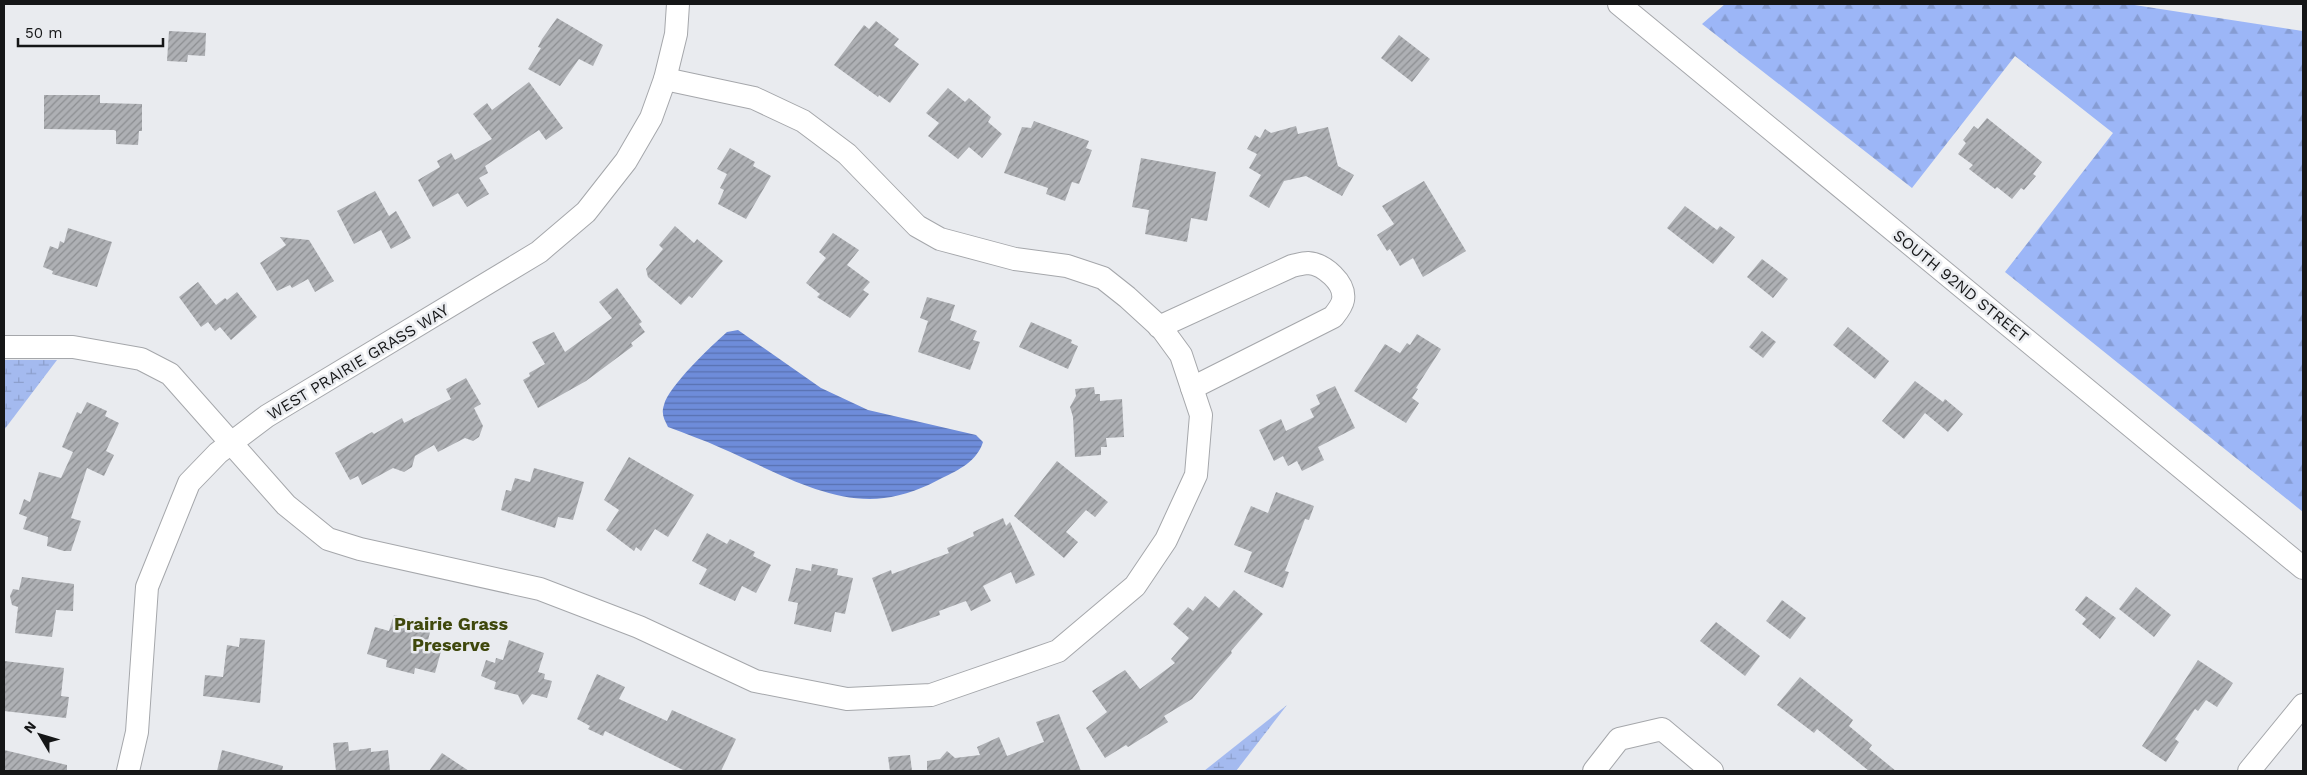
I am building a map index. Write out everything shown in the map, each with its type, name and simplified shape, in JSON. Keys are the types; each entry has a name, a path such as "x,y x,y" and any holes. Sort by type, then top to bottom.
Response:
{"street":[{"name":"WEST PRAIRIE GRASS WAY","path":"128,771 137,732 147,587 189,483 218,453 267,416 546,246 586,212 626,161 651,118 665,79 676,34 678,4"},
{"name":"SOUTH 92ND STREET","path":"1619,4 2303,568"},
{"path":"4,347 73,347 141,359 170,374 286,505 328,539 360,549 540,589 640,626 755,681 847,699 932,695 1058,651 1135,586 1166,540 1196,475 1201,415 1181,355 1159,326 1127,296 1103,278 1067,266 1015,259 940,239 917,226 847,154 803,121 754,98 665,79"},
{"path":"1159,326 1292,266 1308,263 1320,266 1338,282 1343,292 1343,300 1333,317 1192,388"},
{"path":"2249,771 2303,705"},
{"path":"1594,771 1619,739 1662,729 1712,771"}],"green space":[{"path":"1725,4 2128,4 2303,31 2303,512 2005,272 2113,133 2015,56 1912,188 1702,24"},
{"path":"4,360 57,360 4,430"},
{"path":"1287,705 1236,771 1204,771"}],"shaded area":[{"path":"738,330 821,388 868,410 976,435 983,442 980,449 972,460 961,468 922,488 891,497 863,499 821,491 801,484 715,445 668,427 663,416 663,408 673,388 691,367 727,332"}],"building":[{"path":"557,18 603,45 593,66 579,59 560,86 528,69 541,48 538,47 542,39"},
{"path":"876,21 899,39 894,45 919,64 890,103 879,95 878,97 834,65 864,25 869,29"},
{"path":"169,31 206,33 205,56 188,55 187,62 167,61"},
{"path":"1399,35 1430,59 1412,82 1381,58"},
{"path":"529,82 563,128 546,140 539,130 485,166 488,173 479,178 489,194 467,207 458,193 433,207 418,180 440,167 437,161 451,153 455,160 492,139 473,114 487,103 492,110"},
{"path":"948,88 965,102 969,98 991,117 988,122 1002,134 982,158 969,147 958,159 928,136 939,123 926,113"},
{"path":"44,95 100,95 100,103 142,104 142,131 139,131 138,145 116,144 116,131 114,130 44,129"},
{"path":"1987,118 2042,162 2033,174 2036,176 2024,190 2021,188 2012,199 1997,187 1995,189 1969,169 1973,165 1958,154 1966,143 1963,140 1974,126 1978,129"},
{"path":"1034,121 1089,141 1086,148 1092,150 1079,184 1072,182 1065,201 1046,194 1048,188 1004,173 1022,127 1031,128"},
{"path":"1296,126 1298,134 1328,127 1338,166 1354,175 1342,196 1306,176 1284,181 1269,208 1249,196 1261,175 1249,168 1257,154 1247,149 1255,135 1260,138 1265,129 1271,133"},
{"path":"730,148 755,162 753,166 771,176 746,219 718,204 724,190 720,188 727,174 717,169"},
{"path":"1141,158 1216,172 1207,221 1191,218 1187,242 1145,234 1149,210 1132,207"},
{"path":"1424,181 1466,251 1423,277 1413,258 1400,266 1390,249 1387,251 1377,235 1394,224 1382,206"},
{"path":"375,191 389,216 396,211 411,238 391,249 381,230 354,244 337,211"},
{"path":"1685,206 1717,230 1720,226 1735,237 1713,264 1667,228"},
{"path":"675,226 694,243 697,239 723,261 692,298 689,296 681,305 648,277 646,269 663,249 659,245"},
{"path":"68,228 112,242 97,287 52,274 53,271 43,267 50,246 58,249 60,241 64,243"},
{"path":"833,233 859,250 847,265 870,282 863,290 869,294 850,318 817,297 820,294 806,283 826,258 819,252"},
{"path":"280,237 309,240 334,281 315,292 308,279 292,288 290,285 277,291 260,263 286,245"},
{"path":"1762,259 1788,279 1773,298 1747,277"},
{"path":"198,282 216,305 225,298 227,300 237,292 257,317 231,340 220,327 215,331 208,322 201,327 179,297"},
{"path":"617,288 642,322 639,324 645,332 631,343 633,346 586,381 538,408 523,380 530,376 529,373 545,364 532,342 554,332 565,352 612,318 599,302"},
{"path":"927,297 955,305 950,320 977,331 973,340 980,342 970,370 918,352 928,321 920,318"},
{"path":"1031,322 1072,340 1071,343 1078,346 1068,369 1019,347"},
{"path":"1848,327 1889,361 1875,379 1833,345"},
{"path":"1762,331 1776,342 1763,358 1749,347"},
{"path":"1417,334 1441,349 1416,388 1418,389 1412,398 1419,403 1406,423 1354,391 1385,344 1400,353 1407,343 1410,345"},
{"path":"466,378 481,404 474,408 483,426 479,437 473,441 465,438 438,452 434,445 415,456 412,467 404,472 393,468 362,485 358,476 350,480 335,453 402,418 404,423 451,399 446,389"},
{"path":"1915,381 1943,402 1945,399 1963,414 1948,432 1925,413 1904,439 1882,421"},
{"path":"1335,386 1355,428 1318,447 1324,460 1302,471 1297,461 1288,466 1283,456 1274,461 1259,430 1281,419 1286,431 1314,417 1310,409 1320,404 1316,395"},
{"path":"1094,387 1095,394 1100,394 1100,401 1122,399 1124,437 1106,438 1107,447 1101,447 1101,455 1075,457 1073,417 1070,407 1076,396 1075,389"},
{"path":"87,402 107,411 105,416 119,423 106,451 114,455 104,476 87,468 71,518 81,521 71,551 64,551 47,546 48,537 23,529 27,517 19,514 24,499 30,502 39,472 61,478 73,452 62,447 77,412 81,414"},
{"path":"629,457 694,495 668,537 655,529 641,551 636,547 634,551 606,530 619,510 604,500"},
{"path":"1057,461 1108,502 1095,517 1086,510 1066,532 1078,542 1064,558 1014,516"},
{"path":"534,468 584,482 573,520 558,517 555,528 501,510 506,490 511,491 515,478 530,482"},
{"path":"1276,492 1314,506 1309,520 1305,519 1285,571 1289,572 1283,588 1244,572 1252,552 1234,545 1251,506 1268,513"},
{"path":"1003,518 1006,526 1010,522 1035,575 1016,584 1011,572 983,586 991,601 971,611 966,601 939,611 940,615 892,632 872,578 891,570 892,574 949,553 947,548 974,536 973,532"},
{"path":"707,533 727,544 730,539 755,552 753,556 771,565 756,593 742,586 735,601 699,584 707,569 692,561"},
{"path":"812,564 838,569 837,575 853,578 845,614 835,612 831,632 794,624 798,603 788,601 796,568 811,571"},
{"path":"22,577 74,584 73,611 56,610 52,637 15,633 18,607 12,605 10,596 13,589 19,590"},
{"path":"2136,587 2171,615 2154,637 2119,609"},
{"path":"1234,590 1263,614 1192,699 1164,716 1168,722 1128,747 1126,745 1105,758 1086,728 1107,712 1092,691 1125,670 1140,689 1175,663 1171,659 1189,638 1173,624 1188,607 1193,611 1205,596 1219,608"},
{"path":"2086,596 2116,618 2100,639 2082,624 2086,619 2075,610"},
{"path":"1782,600 1806,618 1790,639 1766,621"},
{"path":"394,615 432,625 428,640 443,644 435,673 415,668 414,674 386,667 387,660 367,654 375,627 389,631"},
{"path":"1716,622 1760,656 1745,676 1700,641"},
{"path":"240,638 265,640 260,703 203,696 205,675 223,677 227,645 239,647"},
{"path":"509,640 544,653 538,672 545,674 544,679 552,681 547,698 532,694 523,705 518,695 494,689 496,682 481,676 486,660 495,663 496,658 503,660"},
{"path":"2198,660 2233,683 2217,707 2206,700 2198,711 2195,709 2175,739 2179,742 2166,762 2142,746"},
{"path":"4,661 64,668 61,696 69,697 66,718 4,711"},
{"path":"597,674 625,687 619,699 667,721 672,710 736,739 721,771 685,771 605,731 603,736 588,729 590,726 577,719"},
{"path":"1800,677 1853,720 1849,726 1872,745 1869,749 1896,771 1869,771 1817,729 1814,733 1777,705"},
{"path":"1059,714 1081,771 927,771 927,761 940,759 947,751 955,758 980,755 977,747 999,737 1007,756 1044,742 1036,722"},
{"path":"348,742 349,751 371,748 371,752 388,750 390,771 336,771 333,743"},
{"path":"4,750 67,765 67,771 4,771"},
{"path":"222,750 283,766 282,771 217,771"},
{"path":"442,753 469,771 429,771"},
{"path":"910,755 912,771 890,771 888,757"}],"district":[{"name":"Prairie Grass Preserve","path":"451,633"}]}
